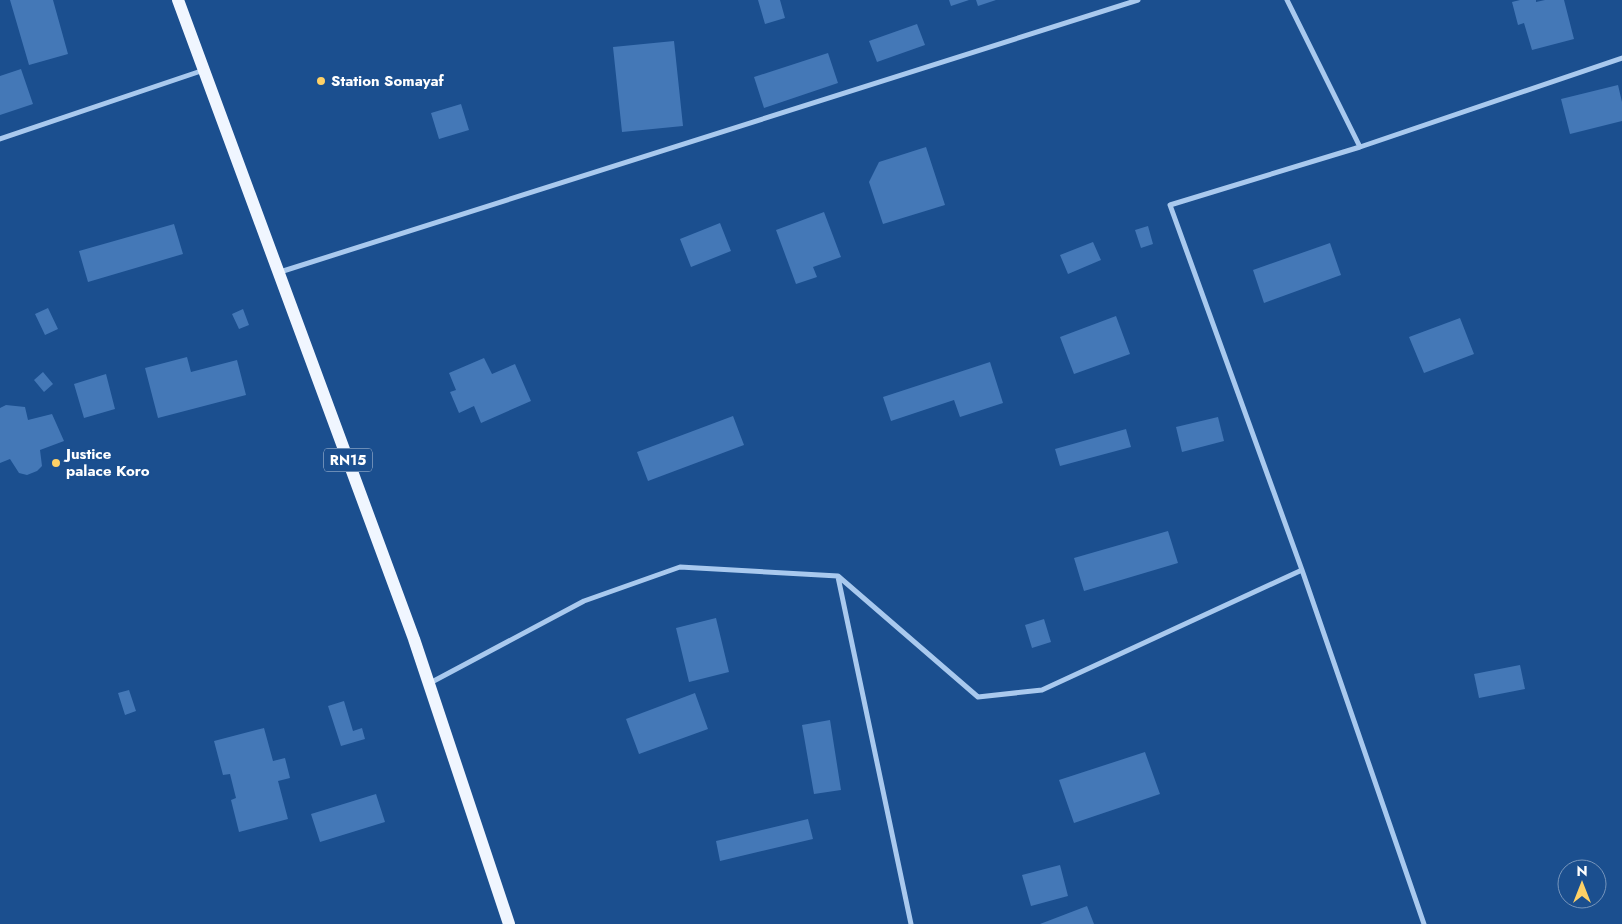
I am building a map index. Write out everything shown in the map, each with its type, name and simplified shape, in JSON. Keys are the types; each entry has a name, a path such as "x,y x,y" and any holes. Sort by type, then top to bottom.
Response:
{"main road":[{"name":"RN15","path":"178,0 414,638 509,924"}],"street":[{"path":"279,272 1138,0"},
{"path":"1287,0 1360,147"},
{"path":"1424,924 1302,570 1170,205 1360,147 1622,58"},
{"path":"0,139 204,70"},
{"path":"429,684 584,601 680,567 838,576 978,697 1042,690 1302,570"},
{"path":"838,576 910,924"}],"building":[{"path":"10,0 53,0 68,54 29,65"},
{"path":"758,0 780,0 785,18 765,24"},
{"path":"949,0 969,0 951,6"},
{"path":"976,0 996,0 978,6"},
{"path":"1536,0 1536,2 1564,0 1574,39 1532,50 1524,23 1518,25 1512,2"},
{"path":"917,24 925,45 877,62 869,41"},
{"path":"674,41 683,126 622,132 613,47"},
{"path":"828,53 838,83 764,108 754,77"},
{"path":"21,69 33,104 0,115 0,76"},
{"path":"1618,85 1622,102 1622,121 1570,134 1561,99"},
{"path":"461,104 469,130 439,139 431,113"},
{"path":"926,147 945,205 883,224 869,182 879,162"},
{"path":"824,212 841,257 813,267 817,277 796,284 776,230"},
{"path":"720,223 731,251 691,267 680,239"},
{"path":"174,224 183,254 88,282 79,251"},
{"path":"1148,226 1153,244 1141,248 1135,230"},
{"path":"1093,242 1101,260 1068,274 1060,255"},
{"path":"1330,243 1341,275 1264,303 1253,270"},
{"path":"48,308 58,329 45,335 35,314"},
{"path":"243,309 249,325 239,329 232,314"},
{"path":"1116,316 1130,354 1074,374 1060,337"},
{"path":"1460,318 1474,354 1424,373 1409,337"},
{"path":"187,357 191,372 237,360 246,395 158,418 145,368"},
{"path":"484,358 492,374 515,364 531,401 481,423 474,406 459,413 450,392 456,390 449,373"},
{"path":"990,362 1003,403 960,417 954,400 891,421 883,397"},
{"path":"43,372 53,384 44,392 34,380"},
{"path":"106,374 115,409 84,418 74,384"},
{"path":"6,405 25,407 28,420 52,414 64,441 40,450 42,466 37,471 27,475 19,473 10,459 0,463 0,408"},
{"path":"733,416 744,445 648,481 637,452"},
{"path":"1218,417 1224,441 1182,452 1176,427"},
{"path":"1126,429 1131,447 1060,466 1055,449"},
{"path":"1168,531 1178,563 1084,591 1074,558"},
{"path":"716,618 729,672 689,682 676,628"},
{"path":"1044,619 1051,642 1032,648 1025,625"},
{"path":"1520,665 1525,689 1479,698 1474,674"},
{"path":"129,690 136,711 125,715 118,693"},
{"path":"695,693 708,729 639,754 626,719"},
{"path":"344,701 353,731 362,728 365,739 341,746 328,706"},
{"path":"830,720 841,790 814,794 802,725"},
{"path":"264,728 273,761 285,758 290,778 278,781 288,819 239,832 231,800 236,798 230,774 223,775 214,741"},
{"path":"1145,752 1160,794 1074,823 1059,780"},
{"path":"376,794 385,822 320,842 311,814"},
{"path":"808,819 813,839 720,861 716,841"},
{"path":"1060,865 1068,896 1031,906 1022,875"},
{"path":"1087,906 1094,924 1040,924"}],"place":[{"name":"Station Somayaf","path":"321,81"},
{"name":"Justice palace Koro","path":"56,463"}]}
